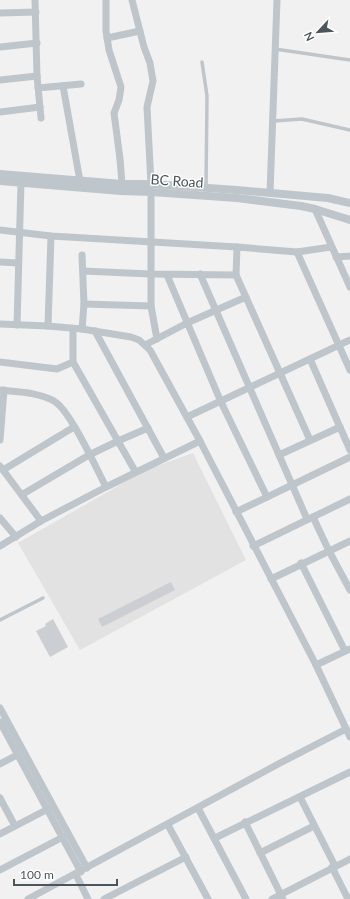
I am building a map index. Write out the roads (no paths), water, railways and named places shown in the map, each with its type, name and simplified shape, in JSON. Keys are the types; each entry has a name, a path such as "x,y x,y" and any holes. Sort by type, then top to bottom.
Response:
{"street":[{"path":"35,0 38,88 41,118"},
{"path":"106,0 107,38 111,58 121,87 119,100 114,113 122,184"},
{"path":"132,0 144,47 150,63 153,81 147,107 151,188 151,306 156,339"},
{"path":"270,193 276,0"},
{"path":"0,13 36,12"},
{"path":"107,38 140,31"},
{"path":"0,47 36,43"},
{"path":"0,80 38,76"},
{"path":"38,88 81,84"},
{"path":"63,86 80,181"},
{"path":"0,112 40,107"},
{"path":"0,174 122,184 151,188 206,188 270,193 328,198 350,203"},
{"name":"BC Road","path":"0,181 121,191 151,188 315,209 350,220"},
{"path":"17,325 21,182"},
{"path":"315,209 350,287"},
{"path":"0,230 51,236 297,252 331,247"},
{"path":"48,326 51,236"},
{"path":"237,247 236,275 310,440"},
{"path":"297,252 350,370"},
{"path":"82,255 84,304 82,329"},
{"path":"336,257 350,256"},
{"path":"0,262 18,263"},
{"path":"83,271 167,275 236,275"},
{"path":"200,274 279,455 310,518 347,578 350,590"},
{"path":"167,275 221,402 267,497"},
{"path":"146,345 187,323 246,297"},
{"path":"84,304 151,306"},
{"path":"0,324 82,329 131,337 146,345 200,441 316,666 350,737"},
{"path":"73,329 73,362 135,471"},
{"path":"95,331 164,458"},
{"path":"187,417 350,340"},
{"path":"310,359 350,450"},
{"path":"0,362 57,369 73,362"},
{"path":"0,440 2,390 42,396 53,400 60,405 74,427 106,487"},
{"path":"42,521 2,468 74,427"},
{"path":"279,455 340,427"},
{"path":"23,494 89,455 148,428"},
{"path":"0,546 42,521 135,471 200,441"},
{"path":"236,512 350,457"},
{"path":"253,546 350,499"},
{"path":"0,518 16,537"},
{"path":"271,579 350,541"},
{"path":"302,563 349,649 316,666"},
{"path":"0,708 81,871 88,899"},
{"path":"0,722 81,871"},
{"path":"28,899 346,729"},
{"path":"0,764 17,755"},
{"path":"215,838 350,772"},
{"path":"300,797 348,899 350,898"},
{"path":"0,799 15,826"},
{"path":"198,808 246,899"},
{"path":"0,834 48,809"},
{"path":"245,822 282,897"},
{"path":"168,825 208,899"},
{"path":"260,853 314,826"},
{"path":"0,870 63,837"},
{"path":"104,899 186,857"},
{"path":"272,899 282,897 333,867 350,859"}],"lane":[{"path":"275,49 350,60"},
{"path":"202,62 208,96 206,188"},
{"path":"273,121 302,119 350,130"},
{"path":"0,620 43,598"}]}
